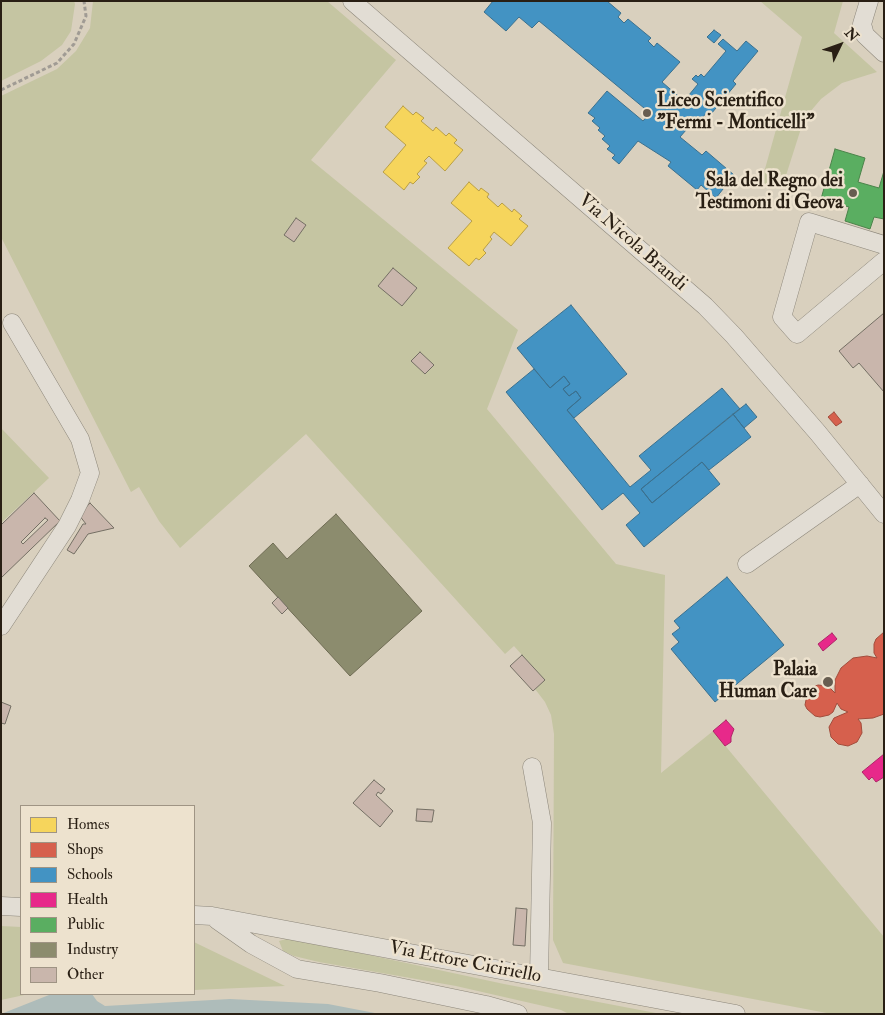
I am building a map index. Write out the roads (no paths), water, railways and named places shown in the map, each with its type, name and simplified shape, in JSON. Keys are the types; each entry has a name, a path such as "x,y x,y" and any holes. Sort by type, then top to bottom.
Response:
{"street":[{"name":"Via Nicola Brandi","path":"352,1 705,306 734,336 818,432 884,514"},
{"path":"869,1 862,24 865,35 884,53"},
{"path":"884,245 809,222 782,317 797,334 884,261"},
{"path":"1,626 67,526 90,474 80,439 12,323"},
{"path":"747,564 860,484"},
{"path":"532,767 542,823 539,977"},
{"path":"1,906 20,907"},
{"name":"Via Ettore Ciciriello","path":"195,915 212,916 736,1014"},
{"path":"212,916 251,944 297,969 380,983 486,1005 518,1014"}],"place":[{"name":"Liceo Scientifico \"Fermi - Monticelli\"","path":"647,113"},
{"name":"Sala del Regno dei Testimoni di Geova","path":"853,193"},
{"name":"Palaia Human Care","path":"828,682"}]}
